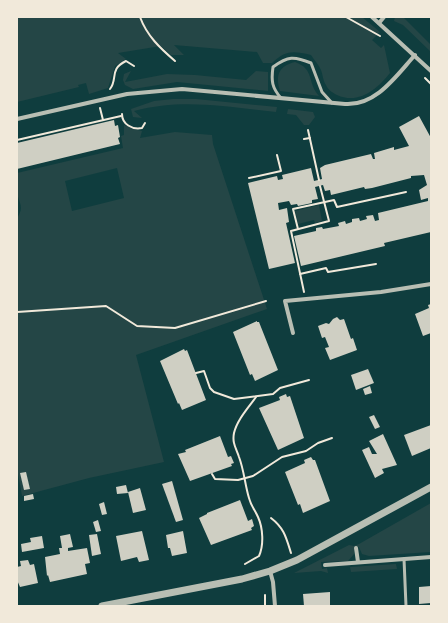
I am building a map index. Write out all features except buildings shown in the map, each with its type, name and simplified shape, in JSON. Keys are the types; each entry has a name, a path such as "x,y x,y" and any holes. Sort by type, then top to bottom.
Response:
{"street":[{"path":"372,17 431,71"},
{"path":"379,23 384,17"},
{"path":"17,120 127,94 182,89 354,105 368,101 378,93 415,55"},
{"path":"293,333 285,301 382,292 431,284"},
{"path":"102,606 242,579 270,571 294,562 431,487"},
{"path":"356,548 358,562"},
{"path":"325,565 431,557"},
{"path":"270,571 273,582 274,606"}],"lane":[{"path":"281,98 274,90 271,80 273,67 284,58 299,58 311,63 322,92 332,103"},
{"path":"404,559 406,606"}],"path":[{"path":"140,17 144,30 161,49 175,61"},
{"path":"346,17 377,34"},
{"path":"104,91 110,89 112,86 113,76 117,67 121,63 126,61 134,66"},
{"path":"100,107 103,120"},
{"path":"17,140 121,115 126,124 138,129 142,128 145,123"},
{"path":"308,130 319,180"},
{"path":"304,139 310,138"},
{"path":"249,178 280,171 277,155"},
{"path":"305,293 291,231 329,221 320,186"},
{"path":"298,230 293,209 334,200 337,207 406,192"},
{"path":"300,274 326,268 328,272 376,264"},
{"path":"17,312 106,306 137,326 175,328 266,301"},
{"path":"196,373 204,371 210,388 224,396 234,399 273,394 280,388 309,380"},
{"path":"244,564 259,556 262,532 258,517 252,508 234,443 234,435 236,427 256,397"},
{"path":"212,474 215,479 244,479 260,474 282,457 306,451 318,443 332,438"},
{"path":"271,518 285,533 294,562"}],"shaded area":[{"path":"17,17 362,17 380,32 372,40 381,48 384,45 390,73 379,85 367,94 360,97 345,98 335,94 328,88 324,82 320,68 311,55 294,52 281,56 272,63 263,63 257,52 174,45 184,55 171,55 161,46 118,53 126,59 115,66 108,88 89,94 86,83 78,85 79,87 17,102"},
{"path":"395,17 403,17 431,45 431,52 403,25 394,21"},
{"path":"295,62 306,68 315,91 319,96 280,91 278,76 280,72 285,66"},
{"path":"131,71 125,82 167,74 246,80 256,71 268,72 268,91 177,82 133,89 125,85 123,80 124,74"},
{"path":"196,99 277,107 276,112 222,106 188,104 170,105 134,111 142,118 133,117 131,109 154,101"},
{"path":"288,109 313,112 315,117 309,125 304,125 296,115 287,114"},
{"path":"124,125 142,131 140,138 175,132 212,135 213,144 267,309 136,355 164,462 89,478 22,496 17,468 17,218 21,209 16,192 17,173 123,148 121,136 124,135","holes":["117,168 124,198 72,211 65,181"]},
{"path":"319,205 322,221 315,223 314,220 298,224 295,211"},
{"path":"431,503 431,552 369,556 362,554 359,547 354,548 354,554 348,561 321,562 322,569 327,568 328,573 321,571 294,573 349,545 354,546 359,544"},
{"path":"396,564 397,569 351,572 350,567"}]}
